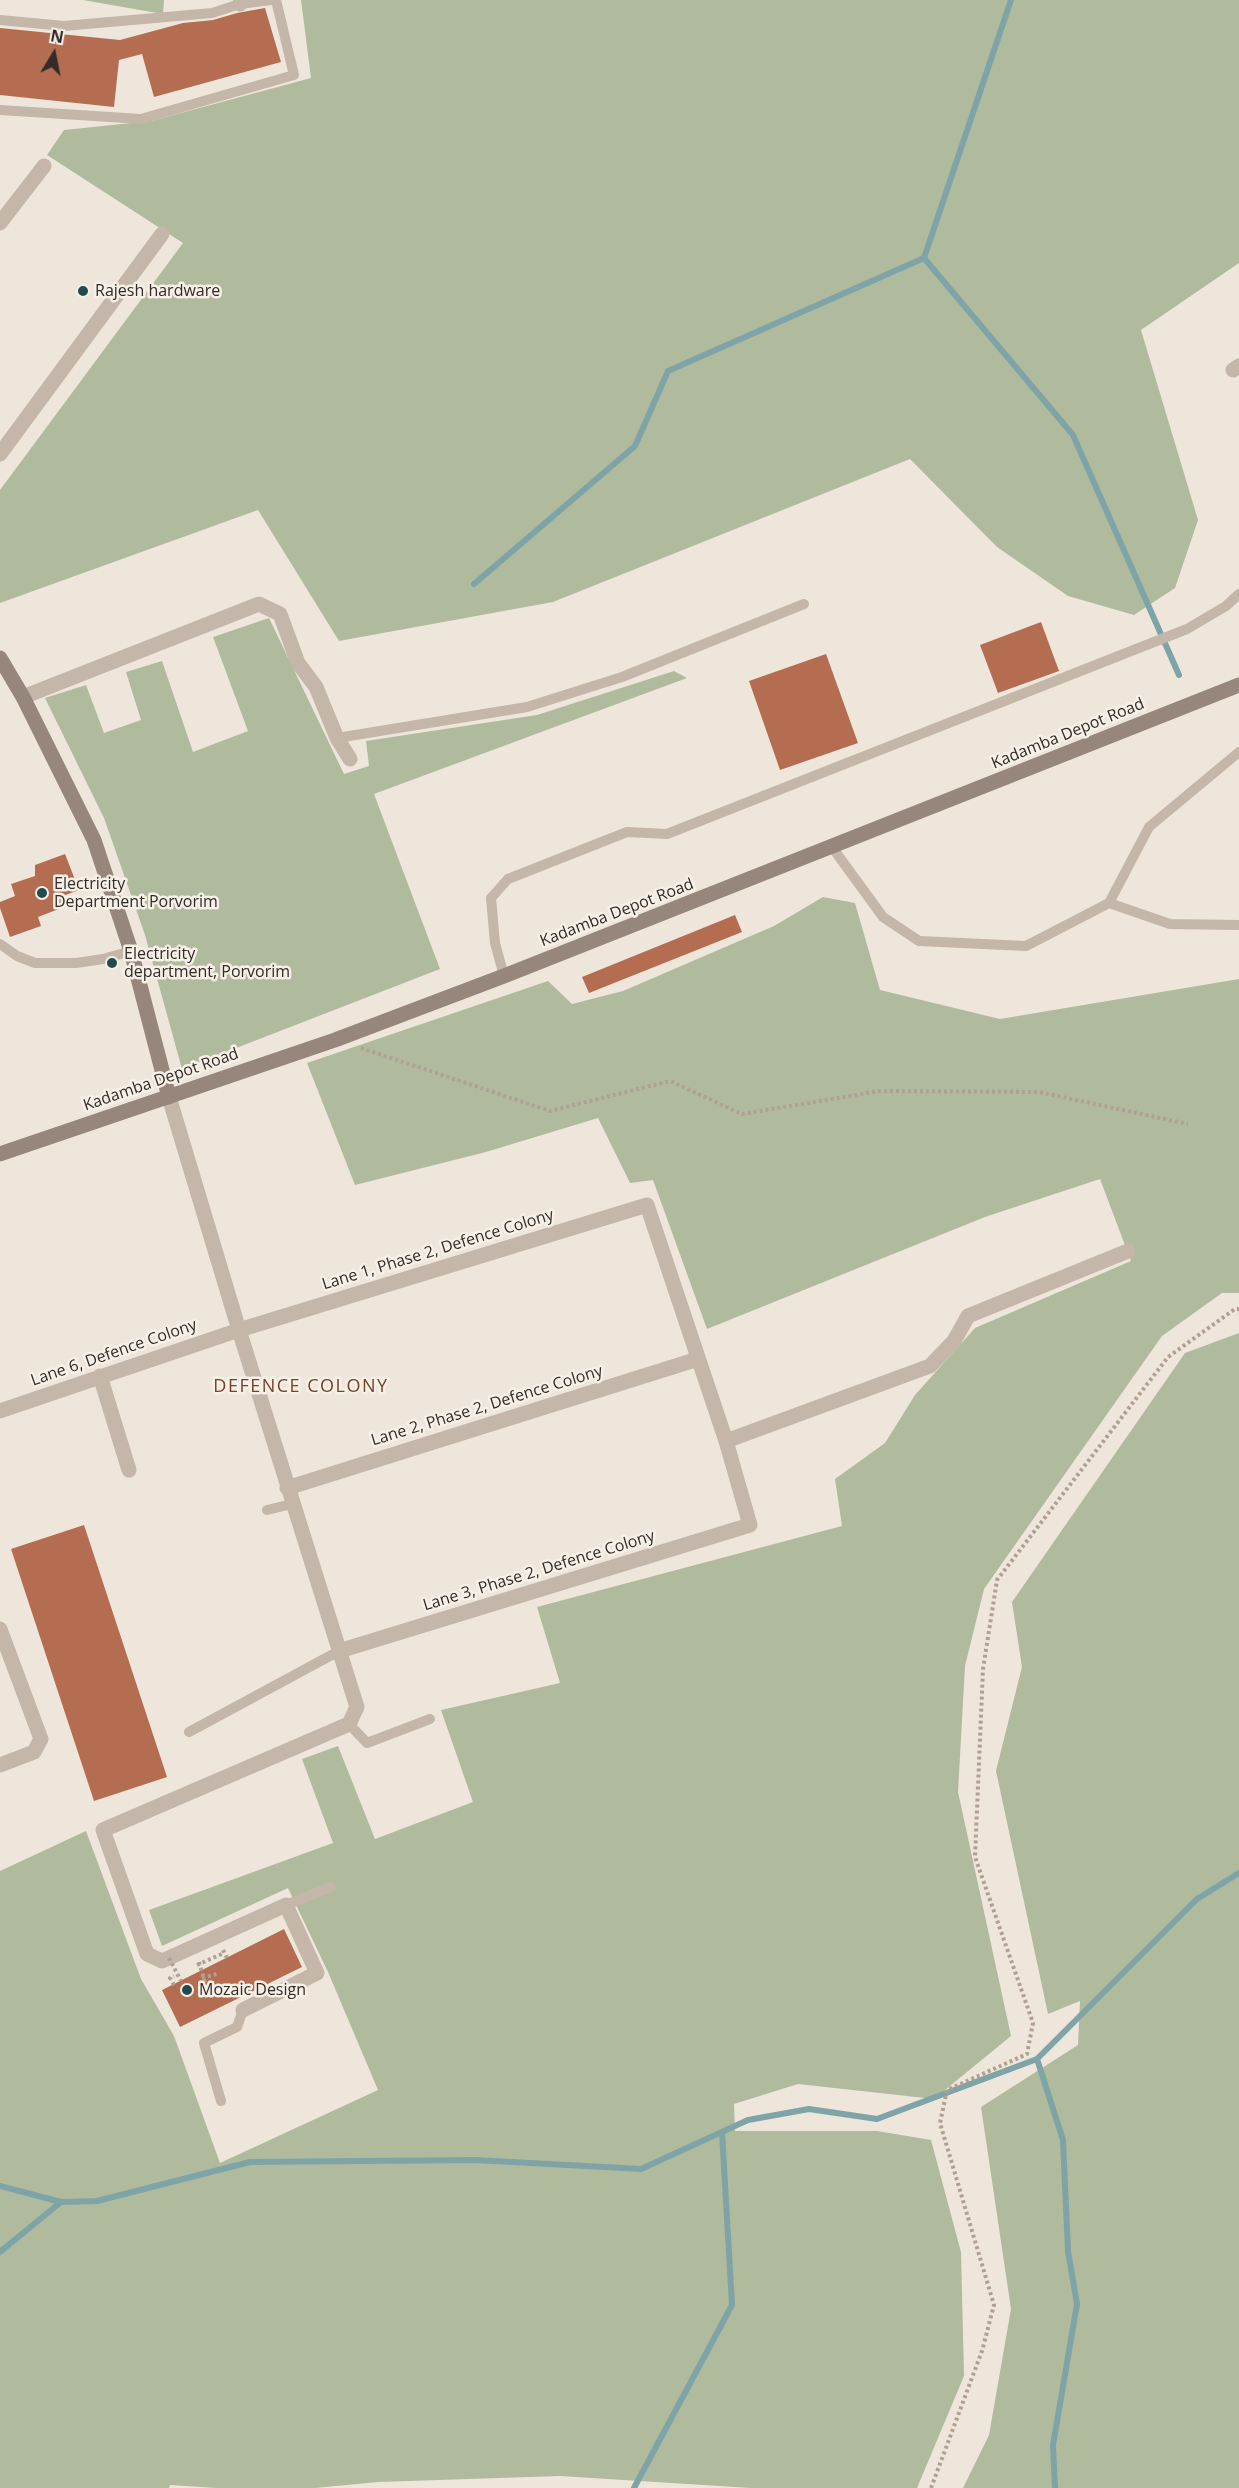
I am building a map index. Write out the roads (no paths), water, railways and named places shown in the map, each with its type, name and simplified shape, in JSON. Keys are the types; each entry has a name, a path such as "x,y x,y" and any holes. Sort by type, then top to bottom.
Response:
{"street":[{"path":"0,223 44,166"},
{"path":"0,454 162,234"},
{"path":"23,697 259,604 280,614 298,663 316,687 337,738 350,759"},
{"path":"0,658 23,697 94,840 131,951 169,1097 239,1330 357,1707 349,1724 103,1830 147,1954 162,1961 286,1905 317,1973 243,2010"},
{"name":"Kadamba Depot Road","path":"0,1154 335,1040 504,976 1239,685"},
{"name":"Lane 1, Phase 2, Defence Colony","path":"239,1330 647,1205 698,1359"},
{"path":"698,1359 726,1441 930,1366 954,1341 968,1316 1128,1251"},
{"name":"Lane 6, Defence Colony","path":"0,1411 239,1330"},
{"name":"Lane 2, Phase 2, Defence Colony","path":"287,1488 698,1359"},
{"path":"100,1376 129,1470"},
{"name":"Lane 3, Phase 2, Defence Colony","path":"339,1651 750,1525 726,1441"},
{"path":"0,1629 41,1738 34,1752 0,1765"}],"lane":[{"path":"0,20 64,26 212,13 236,1 271,0"},
{"path":"0,110 141,119 294,75 276,0"},
{"path":"504,976 495,944 491,898 508,879 627,832 667,834 1187,629 1226,606 1239,594"},
{"path":"337,738 527,707 622,677 804,604"},
{"path":"832,847 883,917 919,941 1026,946 1109,903 1149,827 1239,752"},
{"path":"1109,903 1170,924 1239,925"},
{"path":"0,944 17,956 34,963 76,963 103,959 131,951"},
{"path":"267,1510 292,1504"},
{"path":"189,1732 339,1651"},
{"path":"349,1724 367,1743 430,1719"},
{"path":"286,1905 331,1887"},
{"path":"221,2101 204,2043 237,2027 243,2010"}],"waterway":[{"path":"474,584 635,446 668,371 924,258 1011,0"},
{"path":"924,258 1073,435 1179,675"},
{"path":"0,2186 61,2202 97,2201 250,2162 475,2160 641,2169 748,2120 809,2109 877,2119 1037,2059 1197,1899 1239,1873"},
{"path":"1037,2059 1063,2140 1068,2251 1077,2304 1053,2445 1055,2488"},
{"path":"634,2488 732,2305 722,2132"},
{"path":"0,2252 61,2202"}],"place":[{"name":"Rajesh hardware","path":"83,291"},
{"name":"Electricity Department Porvorim","path":"42,893"},
{"name":"Electricity department, Porvorim","path":"112,963"},
{"name":"Mozaic Design","path":"187,1990"}],"district":[{"name":"DEFENCE COLONY","path":"301,1387"}]}
